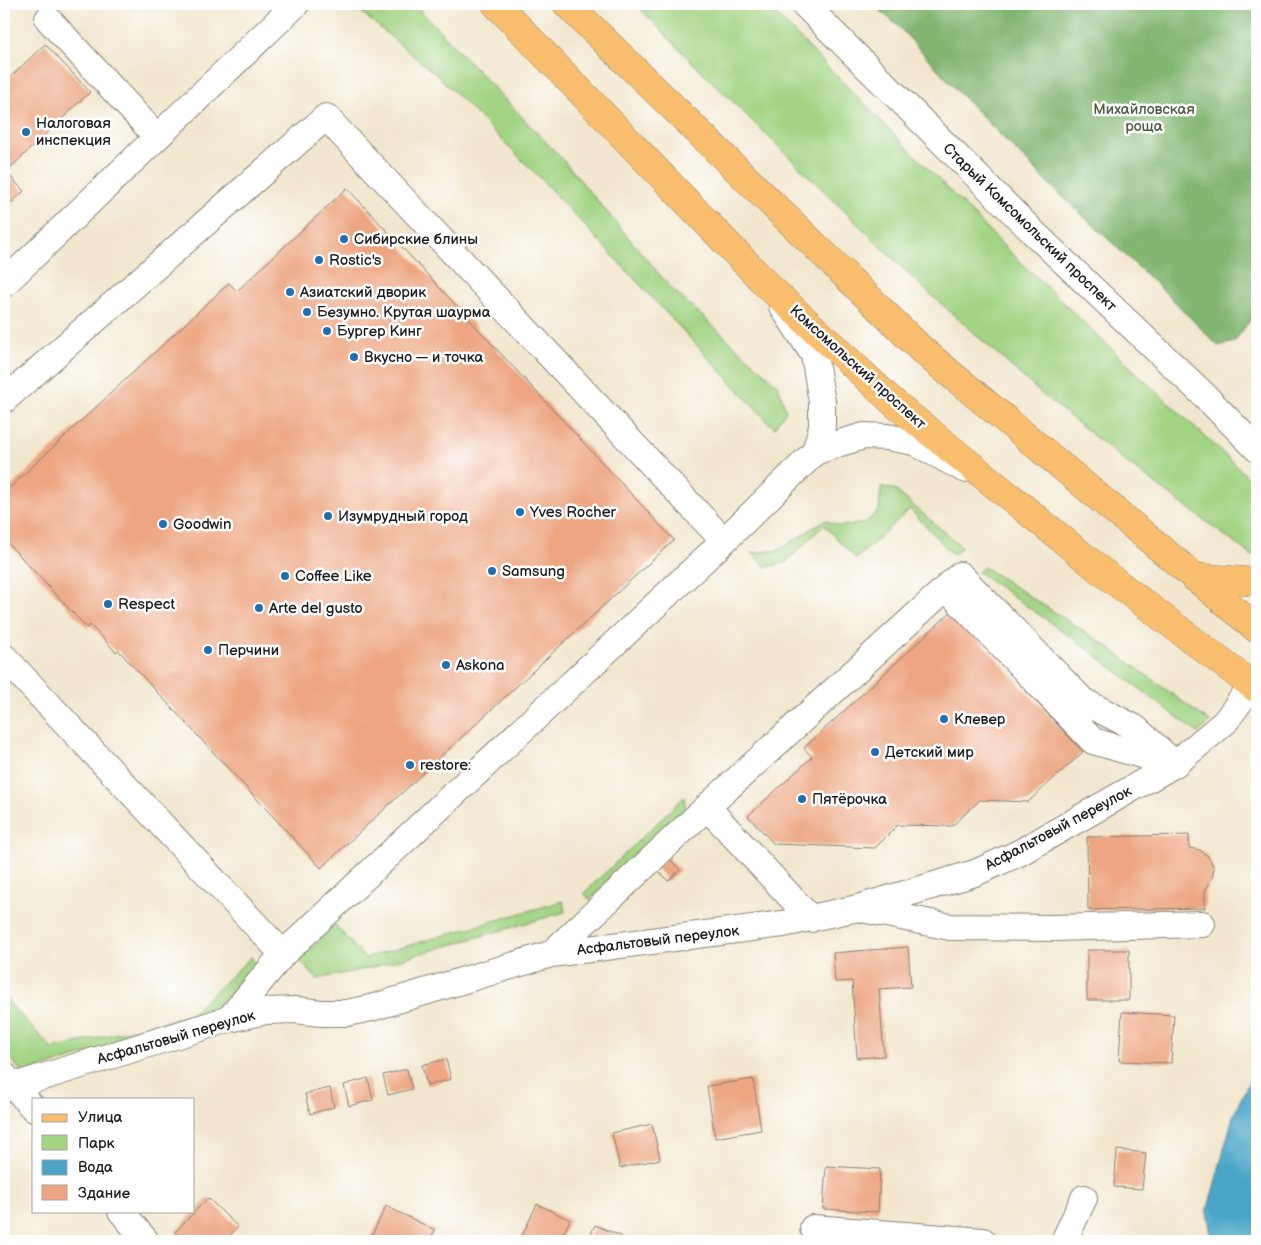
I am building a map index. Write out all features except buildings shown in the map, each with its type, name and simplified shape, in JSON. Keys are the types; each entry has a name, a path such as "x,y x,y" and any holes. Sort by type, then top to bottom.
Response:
{"main road":[{"name":"Комсомольский проспект","path":"496,4 767,285 894,403 991,484 1100,570 1255,687"},
{"path":"567,4 922,350 1257,629"},
{"path":"1194,577 1257,582"}],"street":[{"path":"4,284 296,4"},
{"name":"Старый Комсомольский проспект","path":"804,4 1020,220 1204,395 1257,449"},
{"path":"48,19 157,136"},
{"path":"9,391 326,117 724,541"},
{"path":"767,285 814,355 822,402 822,427 815,452"},
{"path":"229,1019 283,954 724,541 815,452 864,436 887,437 914,442 991,484"},
{"path":"551,954 708,807 947,589 1093,741 1175,764"},
{"path":"4,657 283,954"},
{"name":"Асфальтовый переулок","path":"9,1080 229,1019 276,1011 296,1010 321,1013 347,1013 381,1005 551,954 783,924 858,908 975,873 1019,853 1175,764 1225,722 1255,687"},
{"path":"708,807 811,918"},
{"path":"858,908 950,927 1052,928 1202,924"},
{"path":"9,1080 32,1107"},
{"path":"1064,1241 1084,1198"},
{"path":"122,1212 146,1241"},
{"path":"813,1228 983,1241"}],"green space":[{"path":"355,4 414,4 563,160 670,287 778,385 786,411 774,428 541,179 439,77 354,6"},
{"path":"636,4 766,4 1007,249 1257,487 1257,555 1251,555 1130,465 1043,395 918,283 686,56"},
{"name":"Михайловская роща","path":"873,4 1257,4 1257,311 1234,342 1218,346 1171,298 1047,182 963,97 900,28"},
{"path":"881,487 894,489 962,547 953,555 910,509 856,559 824,525 785,563 766,567 752,553 779,550 825,520 840,526 865,523 879,510"},
{"path":"984,567 1104,644 1210,722 1198,733 1081,644 978,572"},
{"path":"684,797 686,810 590,900 584,893"},
{"path":"563,901 565,912 370,968 317,979 300,961 334,924 365,958"},
{"path":"251,957 260,969 207,1019 23,1073 4,1051 4,997 52,1049 189,1016"}],"water":[{"path":"1257,1064 1257,1241 1212,1241 1207,1212 1233,1116"}],"place":[{"name":"Налоговая инспекция","path":"26,132"},
{"name":"Сибирские блины","path":"344,239"},
{"name":"Rostic's","path":"319,260"},
{"name":"Азиатский дворик","path":"290,292"},
{"name":"Безумно. Крутая шаурма","path":"307,312"},
{"name":"Бургер Кинг","path":"327,331"},
{"name":"Вкусно — и точка","path":"354,357"},
{"name":"Yves Rocher","path":"520,512"},
{"name":"Изумрудный город","path":"328,516"},
{"name":"Goodwin","path":"163,524"},
{"name":"Samsung","path":"492,571"},
{"name":"Coffee Like","path":"285,576"},
{"name":"Respect","path":"108,604"},
{"name":"Arte del gusto","path":"259,608"},
{"name":"Перчини","path":"208,650"},
{"name":"Askona","path":"446,665"},
{"name":"Клевер","path":"944,719"},
{"name":"Детский мир","path":"875,752"},
{"name":"restore:","path":"410,765"},
{"name":"Пятёрочка","path":"802,799"}]}
